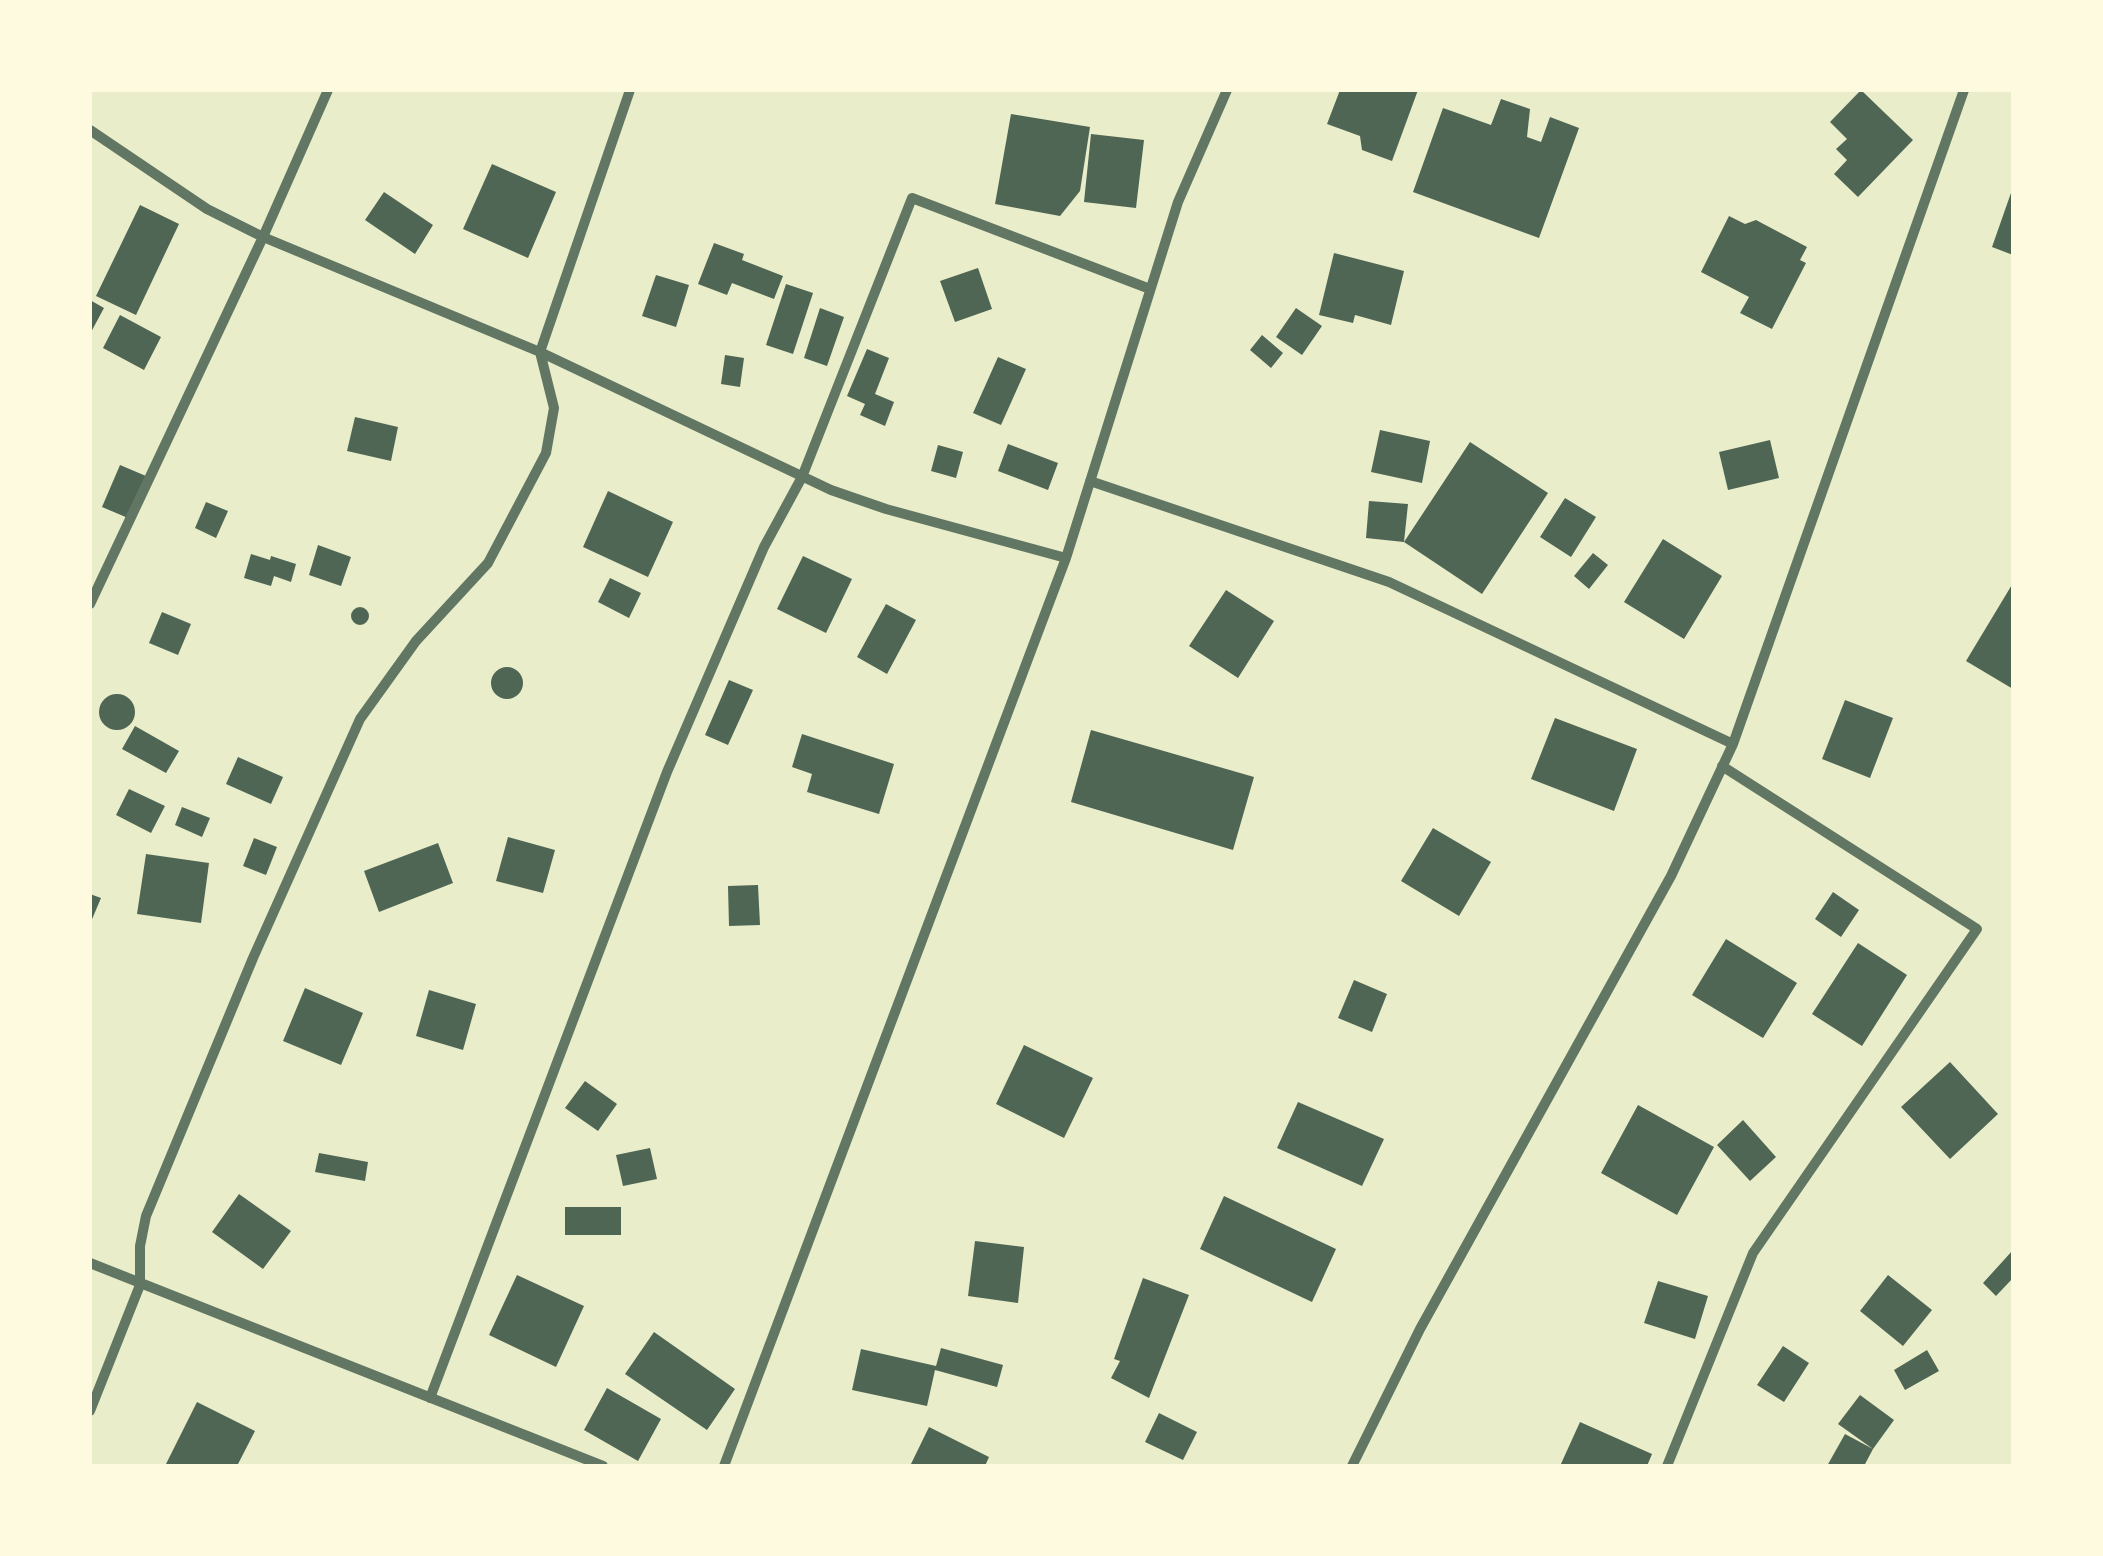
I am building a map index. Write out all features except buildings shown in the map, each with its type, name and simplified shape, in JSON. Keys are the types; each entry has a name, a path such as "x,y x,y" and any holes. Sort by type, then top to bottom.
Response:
{"street":[{"path":"90,604 328,90"},
{"path":"90,1411 140,1285 140,1246 146,1216 253,958 360,719 416,641 488,564 546,453 554,408 540,352 630,90"},
{"path":"724,1466 1066,558 1178,202 1228,90"},
{"path":"1352,1466 1420,1329 1671,876 1733,744 1964,90"},
{"path":"90,130 207,210 540,352 802,476 886,509 1066,558"},
{"path":"430,1398 666,772 764,547 802,476 912,198 1150,289"},
{"path":"1090,481 1390,582 1733,744"},
{"path":"1667,1466 1753,1253 1977,930 1722,766"},
{"path":"90,1264 602,1466"}]}
